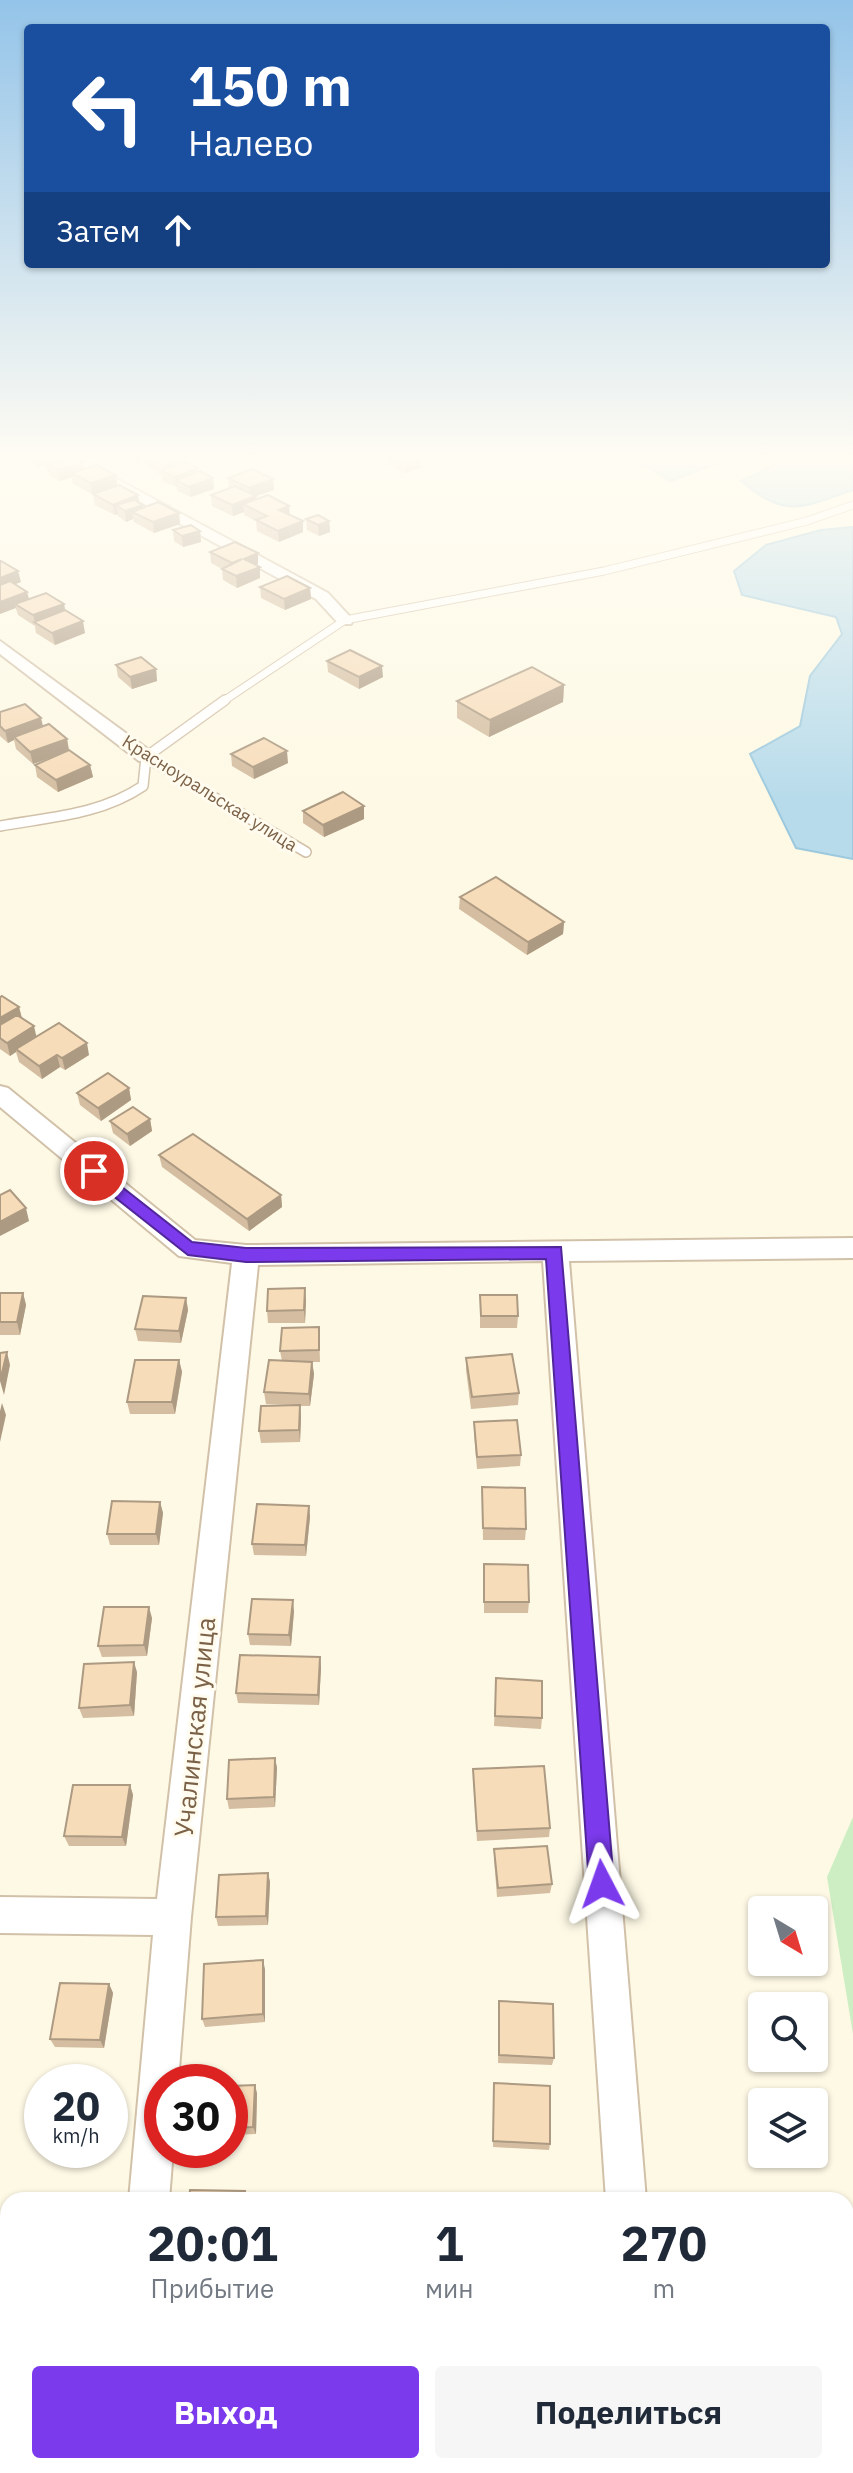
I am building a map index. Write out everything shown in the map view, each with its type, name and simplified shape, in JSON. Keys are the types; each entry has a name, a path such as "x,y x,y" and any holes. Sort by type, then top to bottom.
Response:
{"street":[{"path":"280,573 322,596 345,620"},
{"name":"Красноуральская улица","path":"0,646 146,757"},
{"path":"0,1094 188,1249 246,1255 853,1248"},
{"path":"555,1252 625,2192"},
{"name":"Учалинская улица","path":"150,2192 173,1917 246,1255"},
{"path":"0,1915 173,1917"}],"lane":[{"path":"0,826 110,804 130,797 143,786 146,757 249,682 345,620 591,573"},
{"name":"Красноуральская улица","path":"146,757 306,852"}],"green space":[{"path":"853,1817 853,2034 827,1877"}],"water":[{"path":"735,573 853,573 853,859 796,848 750,754 800,726 810,676 842,634 836,617 742,595"}],"building":[{"path":"287,576 310,588 284,599 260,587"},
{"path":"10,581 27,592 0,602 0,585"},
{"path":"46,593 64,604 33,615 15,604"},
{"path":"65,610 83,621 52,633 34,622"},
{"path":"350,650 382,666 359,677 327,661"},
{"path":"141,657 156,669 130,677 116,665"},
{"path":"532,667 564,685 490,720 457,701"},
{"path":"25,704 41,718 5,731 0,726 0,712"},
{"path":"49,724 67,739 30,752 14,737"},
{"path":"264,738 287,751 253,767 231,754"},
{"path":"69,750 90,765 56,780 35,765"},
{"path":"343,792 364,806 323,825 303,811"},
{"path":"496,877 564,922 528,942 460,897"},
{"path":"0,997 19,1007 0,1018"},
{"path":"17,1015 34,1026 7,1043 0,1038 0,1025"},
{"path":"59,1023 87,1043 62,1058 57,1055 39,1066 16,1049"},
{"path":"108,1073 129,1088 98,1108 77,1093"},
{"path":"133,1107 150,1119 127,1134 110,1121"},
{"path":"193,1134 281,1195 247,1219 159,1155"},
{"path":"10,1190 26,1208 0,1222 0,1195"},
{"path":"305,1288 304,1310 267,1311 268,1289"},
{"path":"0,1293 23,1293 17,1322 0,1322"},
{"path":"480,1295 517,1295 518,1316 481,1316"},
{"path":"143,1296 186,1298 179,1331 135,1329"},
{"path":"319,1327 319,1350 280,1351 282,1328"},
{"path":"7,1352 0,1381 0,1353"},
{"path":"512,1354 519,1393 472,1397 466,1358"},
{"path":"135,1360 179,1360 172,1402 127,1402"},
{"path":"269,1360 312,1362 309,1394 264,1392"},
{"path":"300,1405 299,1430 259,1431 261,1406"},
{"path":"517,1420 521,1455 477,1457 474,1422"},
{"path":"482,1487 525,1488 526,1529 483,1528"},
{"path":"112,1501 160,1502 156,1534 107,1534"},
{"path":"257,1504 309,1506 305,1545 252,1544"},
{"path":"484,1564 528,1565 529,1602 484,1602"},
{"path":"252,1599 293,1600 289,1635 248,1634"},
{"path":"104,1607 149,1607 144,1645 98,1646"},
{"path":"240,1655 320,1657 318,1695 236,1693"},
{"path":"134,1662 130,1705 79,1708 84,1664"},
{"path":"496,1678 542,1681 542,1718 495,1716"},
{"path":"275,1758 274,1797 227,1799 229,1760"},
{"path":"544,1766 550,1828 477,1831 473,1769"},
{"path":"73,1785 130,1785 122,1837 64,1836"},
{"path":"547,1846 552,1884 498,1888 494,1849"},
{"path":"268,1873 266,1916 216,1917 219,1875"},
{"path":"263,1960 263,2014 202,2019 204,1964"},
{"path":"60,1983 109,1984 100,2040 50,2039"},
{"path":"499,2001 553,2004 554,2058 499,2055"},
{"path":"494,2083 550,2086 550,2144 493,2141"},
{"path":"248,2085 255,2085 253,2127 248,2127"},
{"path":"190,2190 245,2191 245,2192"}],"route":[{"path":"94,1171 188,1249 246,1255 555,1252 602,1884"}]}
